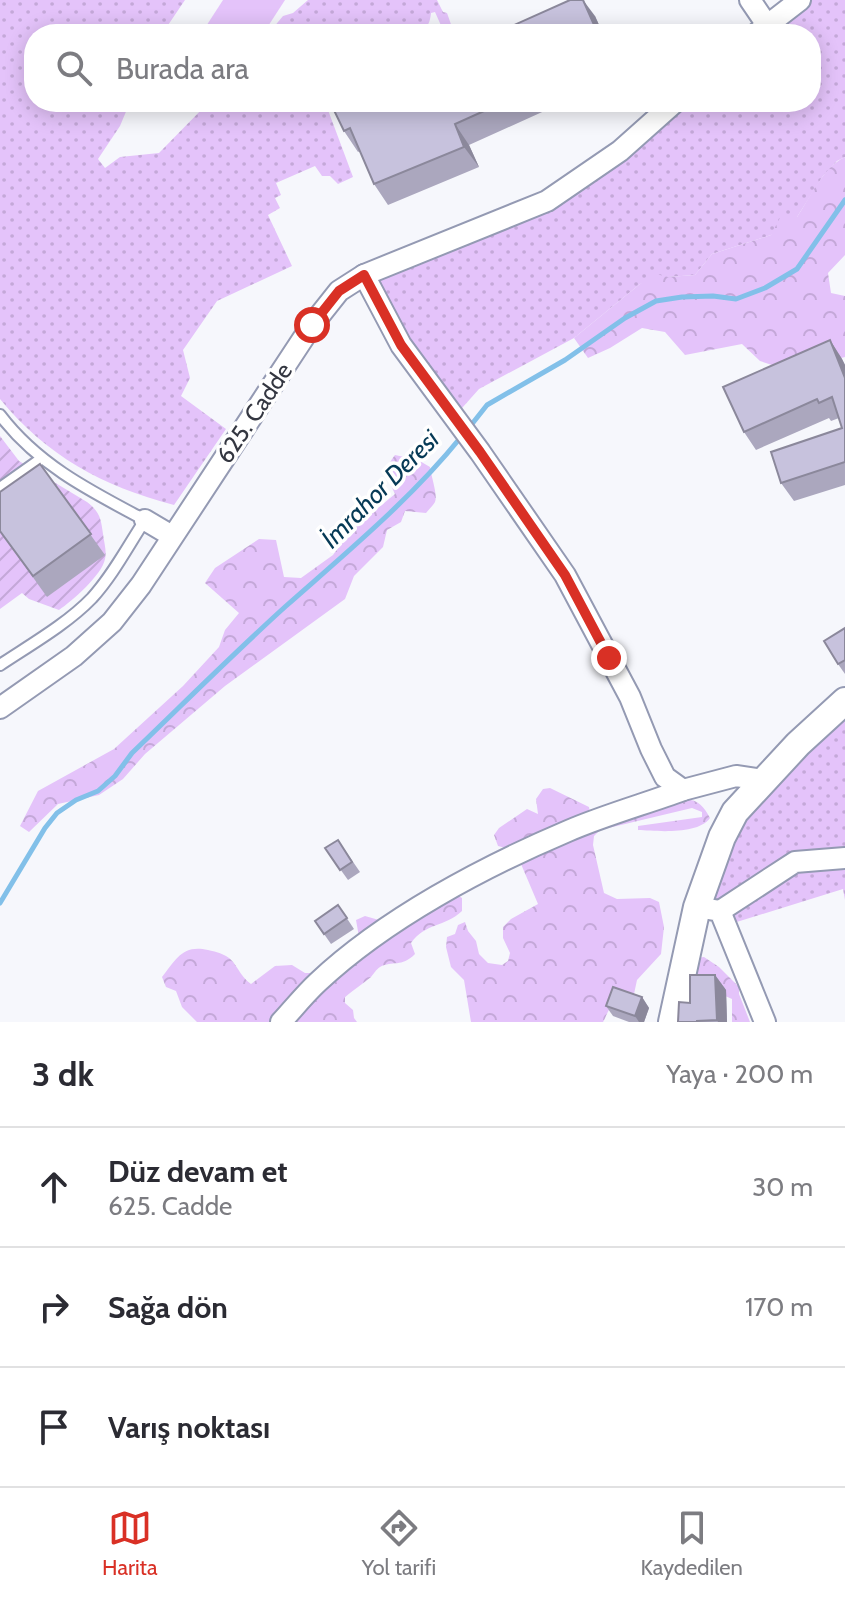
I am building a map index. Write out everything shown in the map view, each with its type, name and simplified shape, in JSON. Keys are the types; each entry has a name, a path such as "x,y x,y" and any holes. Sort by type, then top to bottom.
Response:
{"street":[{"path":"750,0 760,24"},
{"path":"770,24 800,0"},
{"name":"625. Cadde","path":"0,708 74,656 112,622 141,585 312,325 339,291 364,275 547,201 620,151 664,112"},
{"path":"364,275 401,345 565,575 630,697 665,777 683,790"},
{"path":"145,520 172,536"},
{"path":"672,1022 708,909 722,837 735,812 798,744 845,701"},
{"path":"281,1022 340,963 423,904 505,860 570,830 683,790 736,776 764,780"},
{"path":"708,909 795,862 845,858"},
{"path":"708,909 765,1022"}],"lane":[{"path":"0,415 41,459 145,520 114,570 91,599 0,665"},
{"path":"0,488 41,459"}],"green space":[{"path":"0,0 185,0 169,24 24,24 24,112 126,112 98,159 105,168 120,157 159,153 199,112 329,112 353,177 338,184 330,176 322,176 315,166 276,183 281,195 275,198 280,208 268,215 292,266 217,301 183,350 190,378 181,396 226,429 174,505 123,488 78,466 37,437 0,399"},
{"path":"223,0 285,0 269,24 207,24"},
{"path":"308,0 437,0 451,24 440,24 435,12 431,13 428,24 276,24 283,16 293,13"},
{"path":"800,0 845,0 845,157 823,176 797,217 771,235 712,254 695,275 640,284 574,338 479,389 454,417 364,275 547,201 662,112 821,112 821,24 769,24"},
{"path":"845,157 845,255 828,273 831,293 845,296 845,357 810,366 800,353 775,366 760,361 742,344 685,355 665,332 642,328 588,358 574,338 640,284 656,274 668,277 695,275 712,254 771,235 781,216 797,217 824,175"},
{"path":"0,436 19,461 87,502 100,520 106,553 103,565 86,587 59,610 29,599 22,593 0,609"},
{"path":"395,455 418,460 430,467 435,502 426,513 405,511 401,522 387,530 383,547 354,576 345,599 225,686 145,754 123,779 99,795 58,804 29,832 20,826 38,791 114,749 183,686 219,647 225,630 239,613 205,583 215,568 259,539 276,540 284,577 301,578 333,555 349,532 395,494 388,474"},
{"path":"845,701 845,900 843,889 727,925 697,907 722,837"},
{"path":"550,788 589,807 590,813 685,799 700,805 710,818 687,830 638,830 638,826 702,817 702,812 692,808 600,830 594,836 593,845 604,893 617,899 650,898 659,902 664,927 661,954 637,980 634,994 617,999 603,1022 471,1022 464,980 451,967 447,937 455,934 458,925 465,922 476,941 479,954 488,963 502,965 508,961 510,953 503,938 503,927 538,904 521,864 527,858 498,846 494,835 499,828 527,809 538,814 536,799 543,789"},
{"path":"454,893 462,898 462,911 422,932 411,943 415,954 410,958 380,967 345,997 345,1003 353,1010 357,1022 197,1022 182,1007 176,991 166,987 162,977 181,954 192,949 226,956 251,984 275,966 292,965 305,973 321,973 359,937 356,920 365,916 386,922"},
{"path":"704,957 739,987 750,1022 732,1022 732,999 700,985 689,965 696,958"}],"building":[{"path":"570,0 583,0 594,24 516,24"},
{"path":"335,112 482,112 455,124 464,147 374,184 350,128 344,131"},
{"path":"830,340 845,378 845,462 781,483 771,452 842,428 832,397 819,403 817,399 744,432 723,387"},
{"path":"40,464 91,534 33,576 0,531 0,492"},
{"path":"845,628 845,660 838,664 824,641"},
{"path":"338,840 352,862 340,870 325,848"},
{"path":"338,905 347,918 324,934 315,921"},
{"path":"690,975 715,975 717,1020 678,1022 679,1002 690,1003"},
{"path":"613,987 642,997 635,1016 606,1006"}],"waterway":[{"name":"İmrahor Deresi","path":"468,429 487,405 565,360 625,318 656,301 713,296 736,299 765,288 797,269 845,200"},
{"name":"İmrahor Deresi","path":"0,903 57,813 76,800 98,791 115,776 132,753 228,660 399,504 461,437"}],"route":[{"path":"312,325 339,291 364,275 401,345 565,575 609,658"}]}
